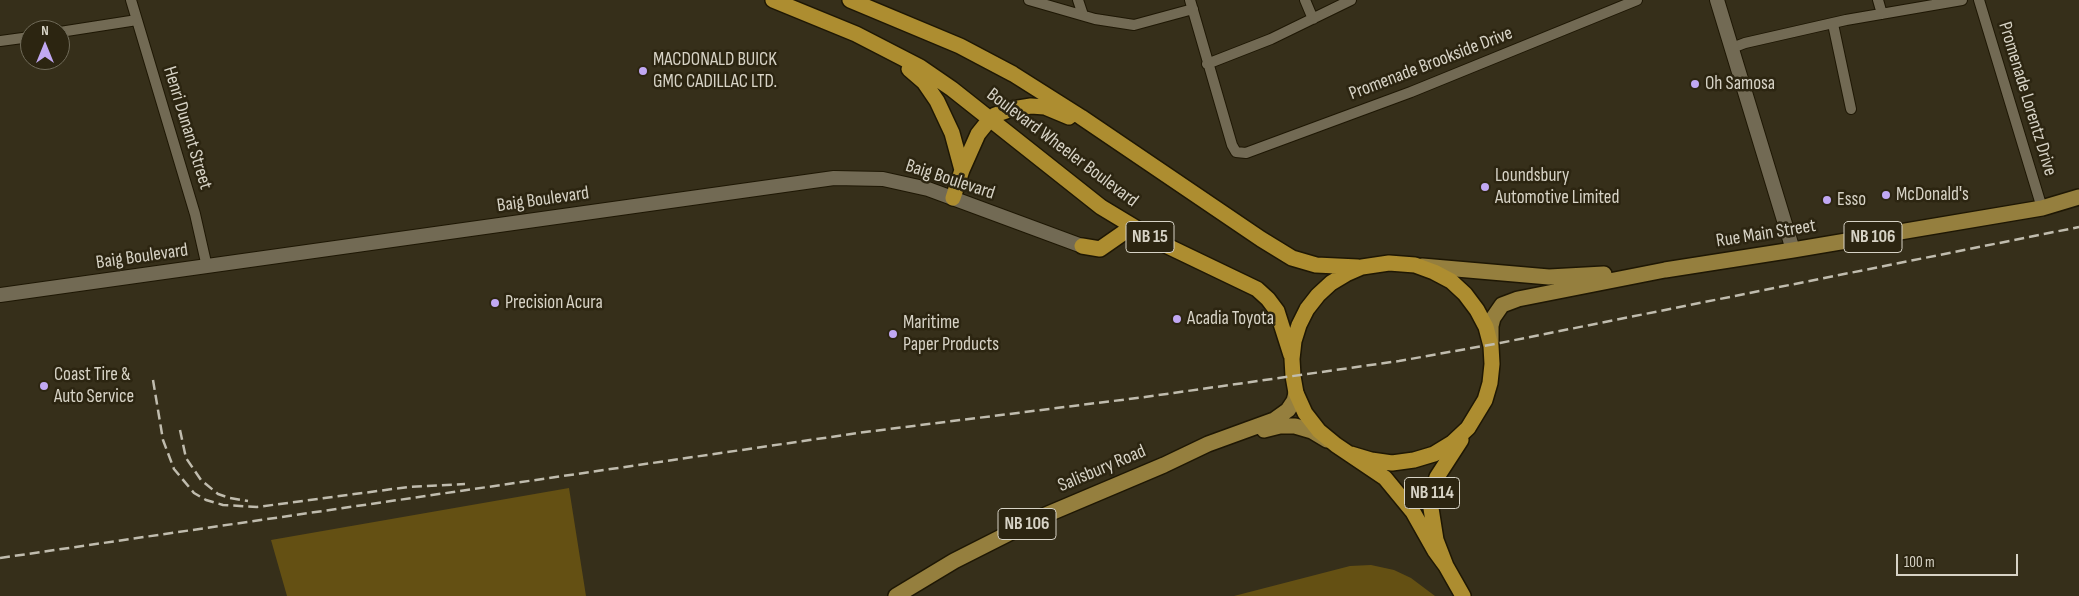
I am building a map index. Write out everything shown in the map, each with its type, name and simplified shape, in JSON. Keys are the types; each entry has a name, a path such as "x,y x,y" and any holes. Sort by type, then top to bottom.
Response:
{"highway":[{"name":"Boulevard Wheeler Boulevard","path":"773,0 836,25 920,67 990,119 1072,186 1136,229 1249,285 1263,294 1277,311 1292,359"},
{"name":"Boulevard Wheeler Boulevard","path":"850,0 927,31 987,60 1038,89 1292,258 1316,265 1362,267"},
{"path":"874,43 917,74 930,90 952,133 962,170"},
{"path":"953,198 962,170 978,134 990,119 1000,112 1038,106 1063,114 1111,137"},
{"path":"1082,246 1100,248 1122,233 1136,229"},
{"path":"1389,263 1415,265 1442,276 1466,294 1477,310 1486,327 1491,346 1490,383 1479,412 1468,428 1452,443 1434,454 1414,460 1392,463 1371,460 1350,454 1336,445 1314,425 1305,413 1296,392 1292,359 1294,341 1299,324 1318,295 1331,283 1362,267 1389,263"},
{"name":"NB 114","path":"1446,566 1436,540 1430,502 1437,477 1468,428"},
{"name":"NB 114","path":"1350,454 1385,478 1398,493 1413,512 1463,596"}],"main road":[{"name":"Rue Main Street","path":"1491,346 1493,318 1506,303 1518,298 1665,270 2042,208 2079,197"},
{"name":"Rue Main Street","path":"1415,265 1549,277 1665,270"},
{"name":"Salisbury Road","path":"896,596 954,561 1041,517 1164,465 1208,444 1282,416 1294,401 1296,392"},
{"name":"Salisbury Road","path":"1164,465 1193,460 1266,429 1280,426 1295,426 1312,431 1336,445"}],"street":[{"name":"Henri Dunant Street","path":"131,0 195,214 207,267"},
{"path":"1029,0 1083,15 1134,25 1191,4 1207,64 1271,39 1352,0"},
{"path":"1078,0 1083,15"},
{"path":"1305,0 1313,19"},
{"name":"Promenade Brookside Drive","path":"1207,64 1236,152 1246,153 1411,92 1618,4 1637,0"},
{"path":"1717,0 1793,250"},
{"path":"1878,0 1882,14"},
{"path":"1732,48 1745,43 1833,24 1962,0"},
{"name":"Promenade Lorentz Drive","path":"1979,0 2042,208"},
{"path":"70,30 137,20"},
{"path":"1833,24 1851,109"},
{"path":"0,41 20,38"},
{"name":"Baig Boulevard","path":"0,295 824,178 883,179 922,188 1082,246"}],"shaded area":[{"path":"569,488 586,596 287,596 271,540"},
{"path":"1371,565 1394,570 1411,578 1435,596 1234,596 1350,566"}],"railway":[{"path":"0,558 865,432 1145,397 1399,361 1500,343 2079,227"},
{"path":"153,380 163,440 174,469 194,493 206,500 223,505 257,507 408,487 465,484"},
{"path":"180,430 186,458 201,480 218,494 248,501"}],"place":[{"name":"MACDONALD BUICK GMC CADILLAC LTD.","path":"643,71"},
{"name":"Oh Samosa","path":"1695,84"},
{"name":"Loundsbury Automotive Limited","path":"1485,187"},
{"name":"McDonald's","path":"1886,195"},
{"name":"Esso","path":"1827,200"},
{"name":"Precision Acura","path":"495,303"},
{"name":"Acadia Toyota","path":"1177,319"},
{"name":"Maritime Paper Products","path":"893,334"},
{"name":"Coast Tire & Auto Service","path":"44,386"}]}
